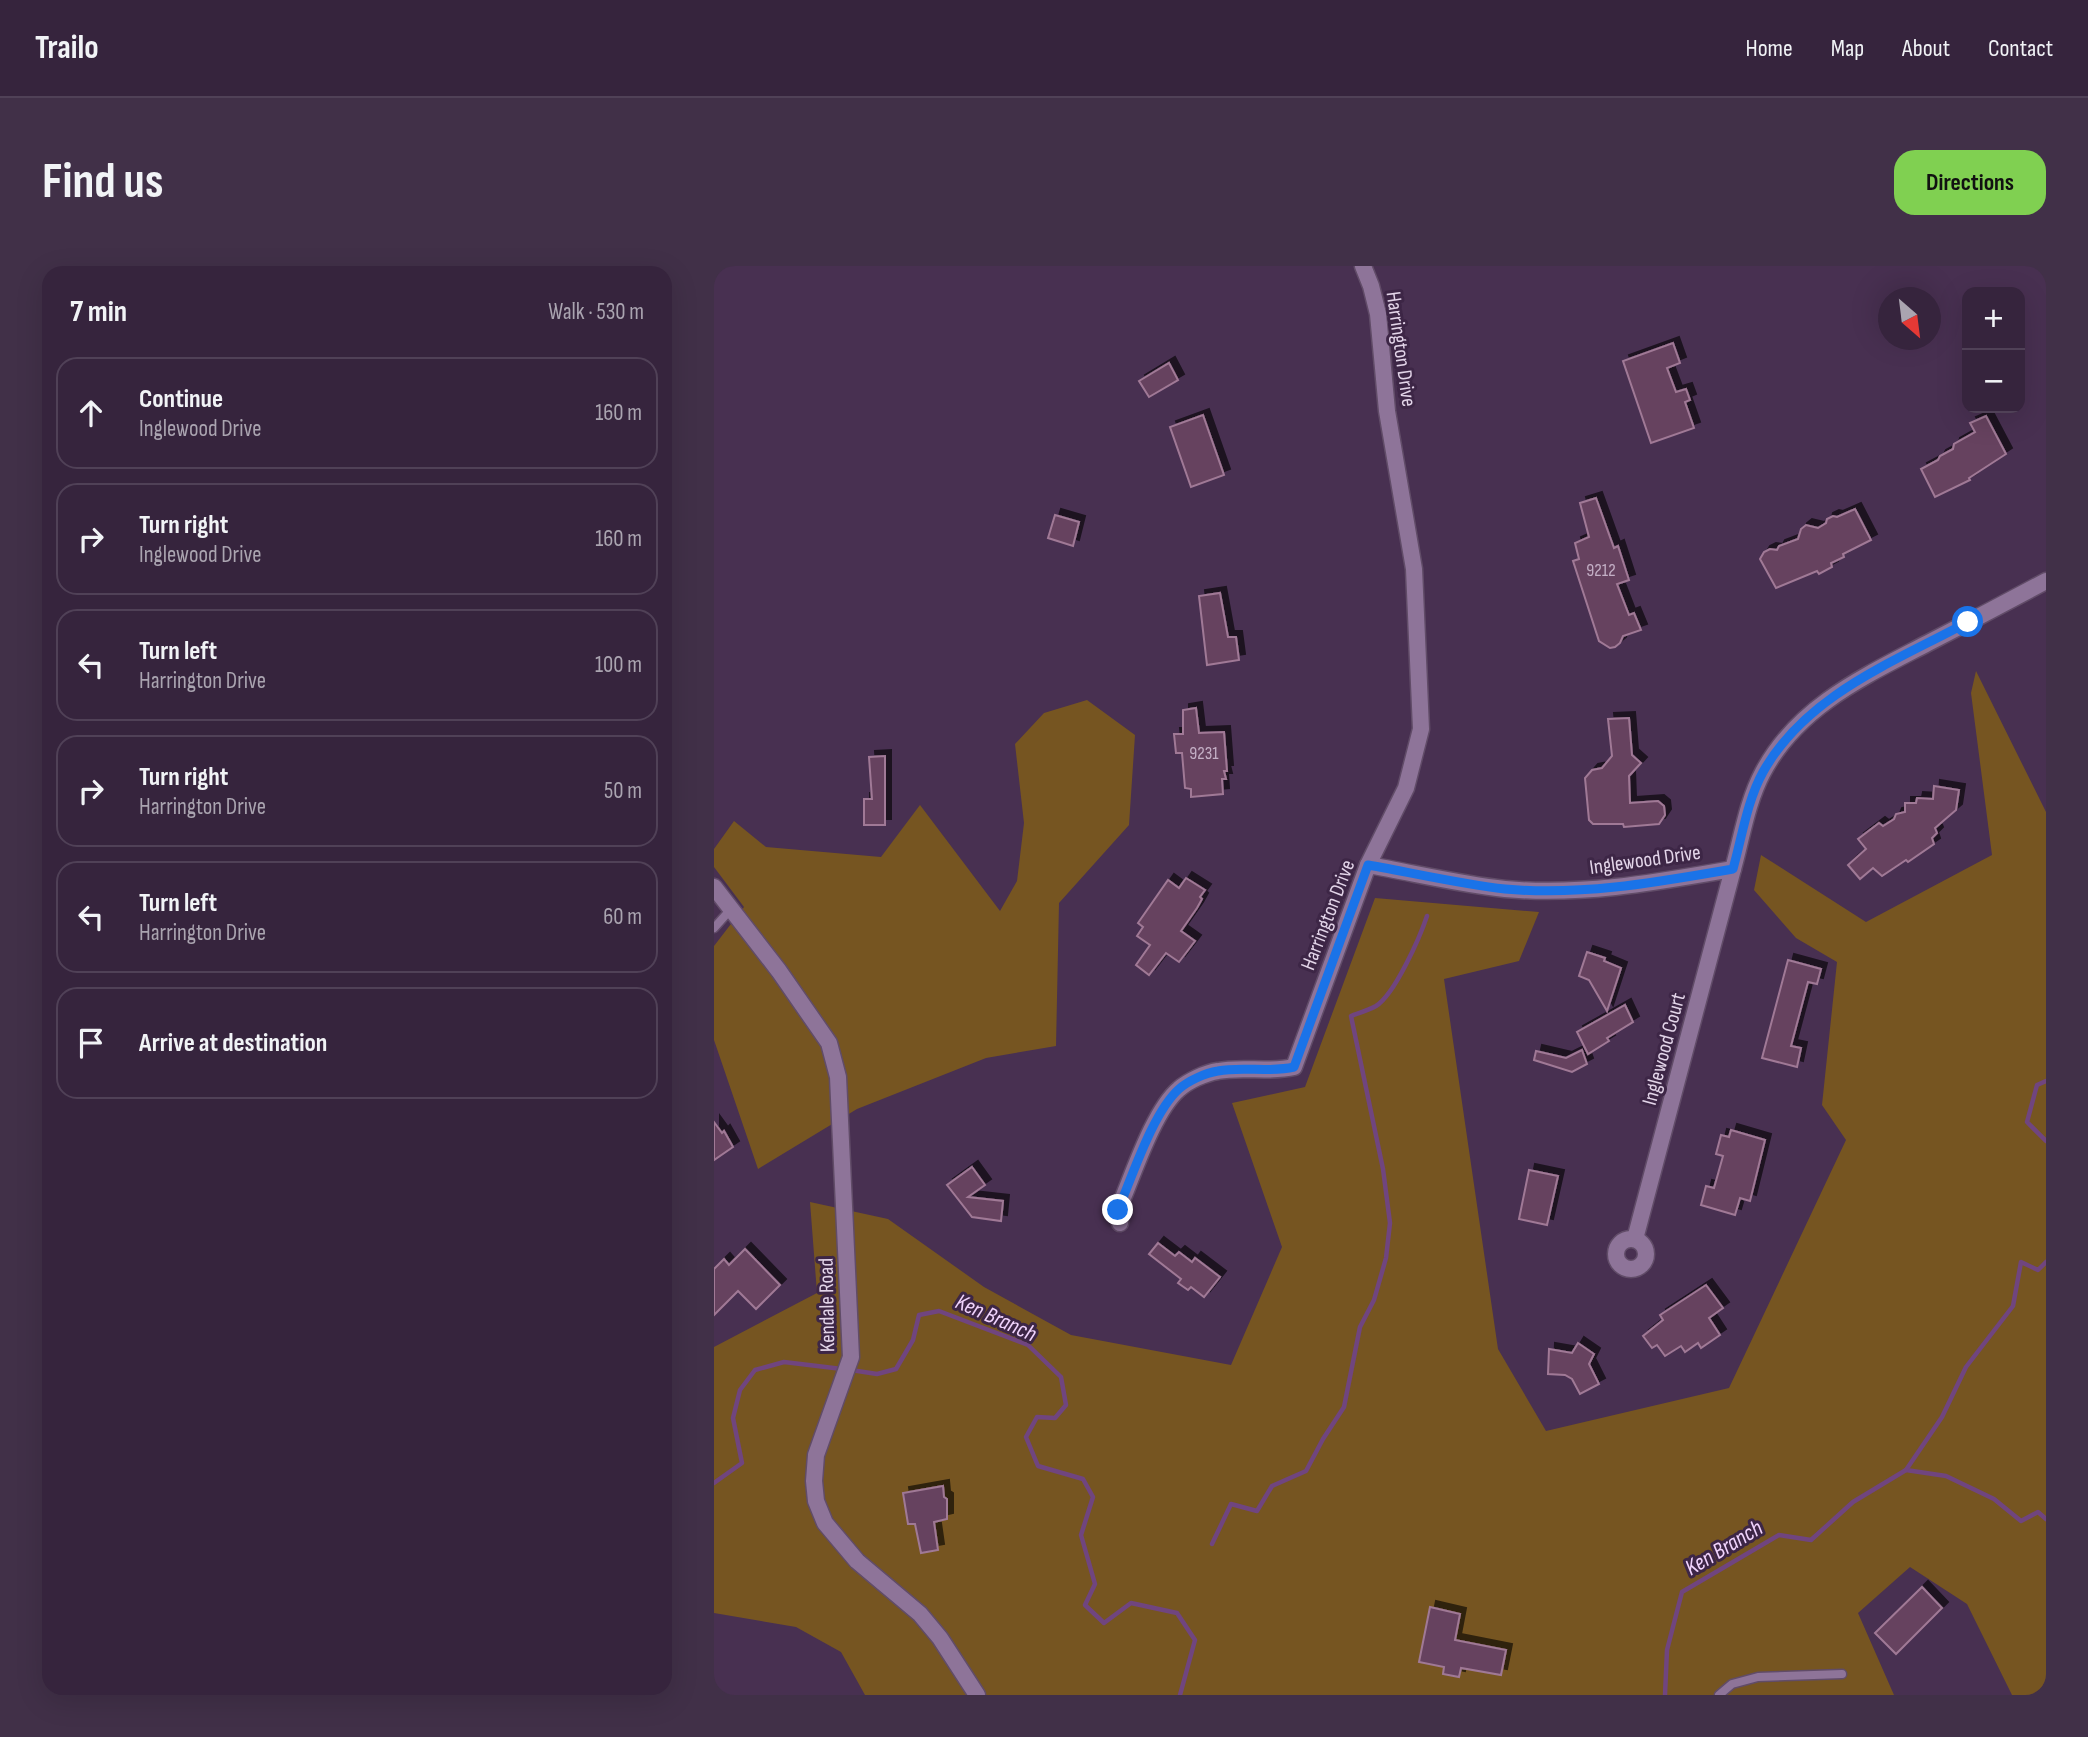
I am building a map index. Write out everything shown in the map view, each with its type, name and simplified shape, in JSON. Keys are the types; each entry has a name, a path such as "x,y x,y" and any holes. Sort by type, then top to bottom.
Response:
{"street":[{"name":"Harrington Drive","path":"1120,1223 1118,1210 1156,1121 1177,1090 1189,1082 1218,1071 1282,1070 1294,1067 1368,865 1406,788 1421,729 1414,569 1387,411 1378,314 1363,266"},
{"path":"1733,869 1750,803 1763,773 1782,743 1805,718 1845,687 2046,581"},
{"name":"Inglewood Drive","path":"1368,865 1506,889 1584,890 1629,887 1733,869"},
{"name":"Inglewood Court","path":"1635,1239 1733,869"},
{"name":"Kendale Road","path":"714,887 779,971 829,1043 838,1077 851,1357 816,1455 816,1501 825,1522 857,1561 920,1614 940,1638 977,1695"}],"lane":[{"path":"714,928 731,909"},
{"path":"1719,1695 1732,1684 1758,1677 1842,1674"}],"shaded area":[{"path":"1976,671 2046,812 2046,1695 2012,1695 1967,1604 1910,1567 1858,1613 1894,1695 865,1695 841,1652 796,1627 714,1613 714,1347 817,1293 810,1202 888,1219 984,1287 1071,1335 1231,1365 1282,1247 1232,1103 1305,1087 1375,898 1539,912 1519,961 1444,979 1498,1349 1546,1431 1729,1388 1846,1140 1822,1105 1837,962 1796,938 1754,890 1761,855 1866,922 1992,855 1971,693"},
{"path":"1087,700 1135,735 1129,825 1059,903 1056,1046 986,1058 857,1109 758,1169 714,1040 714,946 744,907 714,867 714,849 734,821 766,847 881,857 920,805 1000,911 1017,881 1024,823 1015,744 1044,713"}],"building":[{"path":"1673,343 1680,363 1667,368 1676,392 1686,389 1690,400 1685,402 1694,428 1651,443 1623,361"},
{"path":"1169,363 1178,380 1149,397 1139,381"},
{"path":"1203,415 1224,475 1191,487 1170,427"},
{"path":"1986,416 2006,454 1969,478 1970,480 1935,497 1921,469 1938,460 1953,449 1954,444 1975,432 1970,423"},
{"path":"1596,498 1614,548 1618,546 1629,580 1617,584 1629,615 1634,613 1641,630 1623,636 1620,643 1610,648 1599,641 1573,561 1579,559 1575,543 1589,537 1580,503"},
{"path":"1855,509 1871,540 1843,554 1844,557 1831,563 1832,567 1819,574 1817,571 1776,588 1760,559 1764,552 1777,550 1779,546 1798,539 1801,529 1806,525 1818,528 1826,523 1827,519"},
{"path":"1055,515 1079,522 1073,546 1048,538"},
{"path":"1220,593 1228,637 1236,637 1239,660 1207,665 1199,596"},
{"path":"1196,708 1199,733 1224,732 1227,771 1224,771 1226,779 1222,779 1223,794 1191,797 1191,789 1185,788 1182,753 1176,753 1174,734 1183,734 1183,710"},
{"path":"1629,718 1632,755 1641,763 1629,776 1630,803 1658,801 1664,806 1665,815 1659,824 1624,827 1623,824 1593,824 1589,820 1585,778 1592,770 1602,768 1612,756 1608,719"},
{"path":"885,756 885,825 864,825 864,799 872,799 869,757"},
{"path":"1934,786 1959,790 1956,810 1935,828 1937,833 1932,838 1934,844 1882,876 1873,868 1860,879 1848,865 1866,849 1858,839 1879,823 1883,826 1894,819 1896,814 1905,812 1905,803 1916,803 1917,798 1933,799"},
{"path":"1186,878 1205,890 1197,908 1181,931 1195,941 1179,962 1166,953 1149,975 1136,965 1150,945 1137,936 1143,927 1138,923 1168,880 1179,888"},
{"path":"1587,952 1605,958 1604,961 1621,968 1607,1011 1589,980 1579,976"},
{"path":"1788,960 1821,969 1817,984 1808,982 1791,1046 1801,1048 1797,1067 1762,1058"},
{"path":"1625,1005 1633,1022 1588,1054 1577,1032"},
{"path":"1582,1050 1587,1064 1572,1072 1534,1060 1536,1051 1566,1058"},
{"path":"714,1122 722,1133 724,1131 733,1147 714,1160"},
{"path":"1731,1130 1765,1140 1750,1201 1740,1198 1735,1215 1701,1205 1706,1186 1714,1188 1723,1156 1716,1154 1721,1135 1729,1137"},
{"path":"972,1167 985,1185 968,1197 1003,1201 1001,1221 972,1217 947,1185"},
{"path":"1529,1170 1558,1176 1547,1225 1519,1219"},
{"path":"1158,1243 1175,1256 1179,1252 1192,1262 1195,1258 1220,1277 1204,1297 1191,1287 1188,1290 1178,1283 1181,1279 1149,1254"},
{"path":"745,1249 780,1285 756,1309 738,1291 714,1315 714,1269 724,1259 729,1265"},
{"path":"1706,1285 1723,1308 1709,1318 1720,1335 1701,1348 1698,1343 1685,1352 1681,1346 1665,1356 1657,1345 1652,1348 1643,1336 1663,1320 1660,1315"},
{"path":"1578,1343 1594,1354 1589,1364 1599,1384 1580,1394 1572,1379 1565,1375 1548,1374 1549,1349 1572,1353"},
{"path":"943,1486 944,1497 947,1499 947,1519 934,1522 938,1550 921,1553 915,1524 908,1524 903,1493"},
{"path":"1922,1587 1942,1608 1896,1654 1875,1633"},
{"path":"1430,1607 1460,1614 1455,1640 1506,1650 1501,1675 1461,1668 1459,1677 1443,1674 1444,1667 1419,1662"}],"waterway":[{"path":"1212,1544 1231,1504 1257,1511 1272,1486 1306,1471 1344,1407 1360,1327 1374,1300 1386,1258 1390,1223 1383,1169 1351,1016 1376,1006 1391,990 1413,951 1427,916"},
{"path":"2046,1081 2037,1085 2027,1122 2046,1141"},
{"name":"Ken Branch","path":"1665,1695 1667,1650 1682,1592 1779,1535 1811,1540 1853,1502 1906,1470 1942,1417 1966,1367 2013,1306 2021,1262 2038,1270 2046,1262"},
{"name":"Ken Branch","path":"851,1370 877,1374 896,1369 913,1340 919,1315 939,1311 1028,1345 1061,1377 1066,1405 1055,1418 1037,1417 1026,1437 1038,1466 1083,1479 1093,1497 1081,1535 1095,1584 1085,1605 1104,1623 1131,1603 1177,1613 1195,1640 1180,1695"},
{"name":"Ken Branch","path":"714,1483 742,1463 733,1418 740,1390 755,1370 784,1362 842,1369"},
{"path":"1906,1470 1946,1476 1994,1499 2021,1521 2038,1512 2046,1519"}],"route":[{"path":"1118,1210 1156,1121 1177,1090 1189,1082 1218,1071 1282,1070 1294,1067 1368,865 1506,889 1584,890 1629,887 1733,869 1750,803 1763,773 1782,743 1805,718 1845,687 1968,622"}]}
